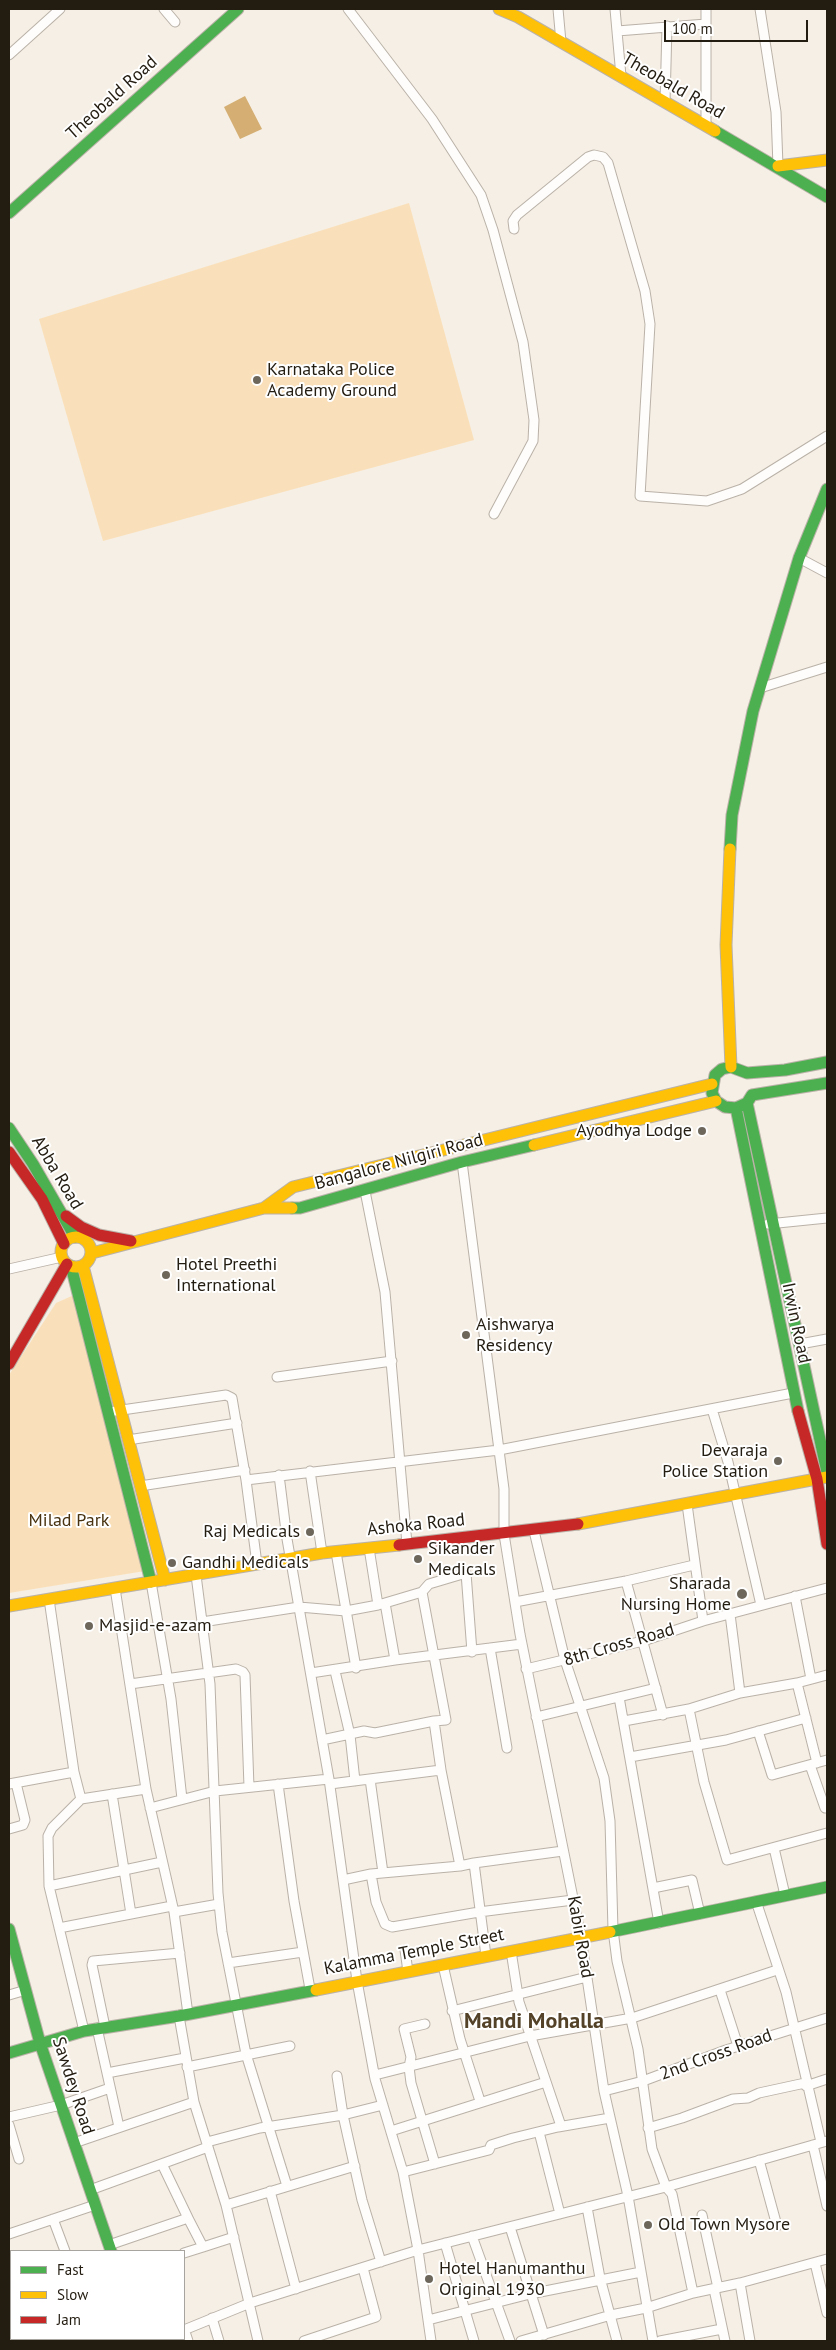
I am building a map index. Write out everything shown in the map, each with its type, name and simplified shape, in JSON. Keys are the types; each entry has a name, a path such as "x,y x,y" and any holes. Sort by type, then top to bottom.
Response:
{"main road":[{"name":"Theobald Road","path":"9,213 238,9"},
{"name":"Theobald Road","path":"499,9 517,13 561,42 822,190 827,197"},
{"path":"778,166 827,160"},
{"path":"731,1067 726,945 732,815 760,688 799,558 827,489"},
{"path":"827,1062 785,1070 747,1073 731,1067 722,1069 715,1075 712,1093 716,1101 725,1107 736,1108 749,1099 827,1083"},
{"path":"264,1208 293,1187 318,1180 712,1084"},
{"name":"Irwin Road","path":"749,1099 827,1472"},
{"name":"Bangalore Nilgiri Road","path":"92,1253 264,1208 300,1208 462,1162 716,1101"},
{"name":"Irwin Road","path":"736,1108 793,1393 822,1478 827,1544"},
{"name":"Abba Road","path":"9,1128 75,1237"},
{"path":"11,1159 42,1199 64,1244 67,1262 108,1412 151,1582"},
{"path":"55,1202 67,1217 81,1227 107,1237 139,1242"},
{"path":"64,1244 75,1237 88,1243 92,1253 87,1263 83,1266"},
{"path":"67,1262 83,1266"},
{"path":"9,1364 67,1262"},
{"path":"83,1266 165,1580"},
{"name":"Ashoka Road","path":"9,1606 322,1553 534,1531 822,1478"},
{"name":"Kalamma Temple Street","path":"9,2053 84,2030 183,2015 357,1980 408,1972 827,1887"},
{"name":"Sawdey Road","path":"9,1929 40,2043 110,2248"}],"street":[{"path":"9,55 60,9"},
{"path":"164,9 175,22"},
{"path":"348,9 432,119 481,195 493,230 523,342 534,420 533,441 494,514"},
{"path":"558,9 561,42"},
{"path":"615,9 621,76"},
{"path":"706,9 706,125"},
{"path":"760,9 776,112 778,166"},
{"path":"617,31 706,24"},
{"path":"665,102 667,26"},
{"path":"514,229 513,222 517,215 588,158 594,155 603,157 608,163 645,291 650,324 640,496 706,501 742,489 827,436"},
{"path":"799,558 827,572"},
{"path":"760,688 827,668"},
{"name":"Kabir Road","path":"462,1162 500,1450 504,1489 504,1534 515,1602 526,1669 582,1938 604,2091 628,2196 653,2341"},
{"path":"365,1190 385,1292 402,1462 407,1544"},
{"path":"758,1225 827,1218"},
{"path":"9,1269 67,1262"},
{"path":"800,1344 827,1340"},
{"path":"277,1377 392,1361"},
{"path":"246,1480 500,1450 793,1393"},
{"path":"108,1412 226,1395 234,1401 257,1564"},
{"path":"712,1408 736,1495 761,1606"},
{"path":"128,1440 237,1423"},
{"path":"140,1486 245,1470"},
{"path":"310,1472 322,1553"},
{"path":"279,1475 299,1608 330,1782 357,1980 374,2075 403,2172 418,2250 431,2341"},
{"path":"687,1504 703,1620"},
{"path":"534,1531 565,1660 579,1708 604,1778 610,1821 613,1930 618,1961 632,2018 652,2149 666,2187 672,2194 693,2293"},
{"path":"369,1548 395,1660"},
{"path":"336,1552 356,1668"},
{"path":"515,1602 549,1597 694,1565"},
{"path":"202,1622 299,1608 346,1610 381,1604 422,1592 429,1584 466,1573 472,1652"},
{"path":"196,1575 208,1672 219,1904 228,1963 246,2054 287,2186"},
{"path":"626,1581 663,1715"},
{"path":"151,1582 168,1678 182,1800"},
{"path":"115,1588 146,1789 173,1909 180,1953 186,2062 194,2102 226,2206 258,2341"},
{"name":"8th Cross Road","path":"526,1669 643,1641 703,1620 827,1588"},
{"path":"322,1740 364,1731 374,1733 446,1720 422,1592"},
{"path":"795,1596 810,1679"},
{"path":"49,1599 74,1772 81,1799"},
{"path":"730,1614 740,1694"},
{"path":"311,1673 522,1644"},
{"path":"490,1648 506,1748"},
{"path":"130,1684 240,1669 245,1675 249,1787"},
{"path":"335,1671 350,1735 355,1781"},
{"path":"624,1721 690,1709 740,1694 797,1683 827,1674"},
{"path":"797,1683 806,1718 813,1764 825,1808 827,1807"},
{"path":"536,1717 656,1688"},
{"path":"620,1697 659,1922"},
{"path":"690,1709 696,1745 727,1860 827,1833"},
{"path":"630,1757 696,1745 806,1718"},
{"path":"434,1721 441,1770 460,1866"},
{"path":"758,1731 772,1775 827,1760"},
{"path":"150,1808 215,1791 278,1784 355,1781 441,1770"},
{"path":"9,1829 24,1823 13,1784 74,1772"},
{"path":"370,1779 383,1873"},
{"path":"278,1784 294,1901 310,1989"},
{"path":"84,2030 49,1886 48,1836 52,1828 81,1799 146,1789"},
{"path":"112,1794 131,1914"},
{"path":"774,1848 785,1895"},
{"path":"343,1880 371,1874 460,1866 563,1851"},
{"path":"49,1886 162,1862"},
{"path":"474,1863 486,1956"},
{"path":"371,1874 376,1902 385,1924 388,1926 573,1900"},
{"path":"652,1888 692,1880 700,1914"},
{"path":"756,1901 777,1970 786,1992 820,2142 827,2206"},
{"path":"59,1928 131,1914 219,1904"},
{"path":"405,1950 408,1972"},
{"path":"510,1951 517,1994 561,2126"},
{"path":"228,1963 304,1952"},
{"path":"119,2127 107,2073 93,1961 180,1953"},
{"path":"442,1965 452,2010 480,2101"},
{"path":"374,2075 530,2036 594,2023 632,2018 777,1970"},
{"path":"452,2010 587,1977"},
{"path":"9,1995 26,1990"},
{"path":"720,1990 738,2046"},
{"name":"2nd Cross Road","path":"604,2091 643,2081 738,2046 827,2018"},
{"path":"425,2024 404,2029 411,2057 409,2067 435,2164"},
{"path":"107,2073 290,2046"},
{"path":"337,2076 343,2115 362,2200 381,2262"},
{"path":"648,2128 682,2118 733,2099 748,2098 827,2079"},
{"path":"391,2131 480,2101 546,2082"},
{"path":"9,2117 61,2105 110,2088"},
{"path":"74,2143 194,2102"},
{"path":"90,2190 208,2145 270,2127 343,2115 383,2105"},
{"path":"403,2172 489,2150 491,2145 561,2126 610,2118"},
{"path":"9,2125 19,2159"},
{"path":"538,2132 560,2214"},
{"path":"185,2330 250,2303 418,2250 666,2187 820,2142"},
{"path":"759,2160 777,2226"},
{"path":"162,2164 203,2247"},
{"path":"226,2206 355,2166"},
{"path":"270,2191 296,2289"},
{"path":"10,2231 95,2205"},
{"path":"587,2207 600,2278 617,2341"},
{"path":"702,2215 725,2341"},
{"path":"110,2248 188,2218"},
{"path":"53,2219 65,2250"},
{"path":"510,2227 544,2334"},
{"path":"472,2236 510,2341"},
{"path":"185,2253 234,2237"},
{"path":"446,2243 474,2341"},
{"path":"521,2341 646,2308 693,2293 740,2283 827,2259"},
{"path":"815,2263 827,2314"},
{"path":"304,2341 376,2318 363,2268"},
{"path":"428,2320 600,2278 641,2272"},
{"path":"740,2283 750,2341"},
{"path":"212,2318 219,2341"},
{"path":"660,2341 722,2329"}],"green space":[{"name":"Karnataka Police Academy Ground","path":"409,203 474,440 103,541 39,319"},
{"name":"Milad Park","path":"74,1295 145,1571 9,1593 9,1375 56,1303"}],"shaded area":[{"path":"245,96 262,129 240,139 224,107"}],"traffic: fast":[{"path":"9,213 238,9"},
{"path":"715,131 827,197"},
{"path":"730,849 732,815 753,711 799,558 827,489"},
{"path":"827,1062 785,1070 747,1073 731,1067 722,1069 715,1075 712,1093 716,1101 725,1107 736,1108 747,1103 752,1095 827,1083"},
{"path":"747,1103 827,1472"},
{"path":"736,1108 798,1411"},
{"path":"9,1128 33,1164 75,1237"},
{"path":"292,1208 300,1208 462,1162 534,1145"},
{"path":"71,1266 151,1582"},
{"path":"610,1932 827,1887"},
{"path":"9,1929 40,2043 111,2250"},
{"path":"9,2053 84,2031 179,2016 316,1990"}],"traffic: slow":[{"path":"499,9 518,17 715,131"},
{"path":"778,166 827,160"},
{"path":"730,849 726,945 731,1067"},
{"path":"264,1208 293,1187 712,1084"},
{"path":"534,1145 716,1101"},
{"path":"92,1253 264,1208 292,1208"},
{"path":"76,1237 87,1241 91,1252 87,1263 76,1267 65,1263 61,1252 65,1241 76,1237"},
{"path":"83,1266 165,1580"},
{"path":"578,1524 827,1477"},
{"path":"9,1606 322,1553 399,1545"},
{"path":"316,1990 610,1932"}],"traffic: jam":[{"path":"9,1152 42,1199 64,1244"},
{"path":"66,1216 81,1227 99,1235 131,1241"},
{"path":"9,1364 67,1264"},
{"path":"798,1411 817,1479 827,1544"},
{"path":"399,1545 578,1524"}],"place":[{"name":"Karnataka Police Academy Ground","path":"257,380"},
{"name":"Ayodhya Lodge","path":"702,1131"},
{"name":"Hotel Preethi International","path":"166,1275"},
{"name":"Aishwarya Residency","path":"466,1335"},
{"name":"Devaraja Police Station","path":"778,1461"},
{"name":"Raj Medicals","path":"310,1532"},
{"name":"Sikander Medicals","path":"418,1559"},
{"name":"Gandhi Medicals","path":"172,1563"},
{"name":"Sharada Nursing Home","path":"742,1594"},
{"name":"Masjid-e-azam","path":"89,1626"},
{"name":"Old Town Mysore","path":"648,2225"},
{"name":"Hotel Hanumanthu Original 1930","path":"429,2279"}],"district":[{"name":"Mandi Mohalla","path":"534,2022"}]}
